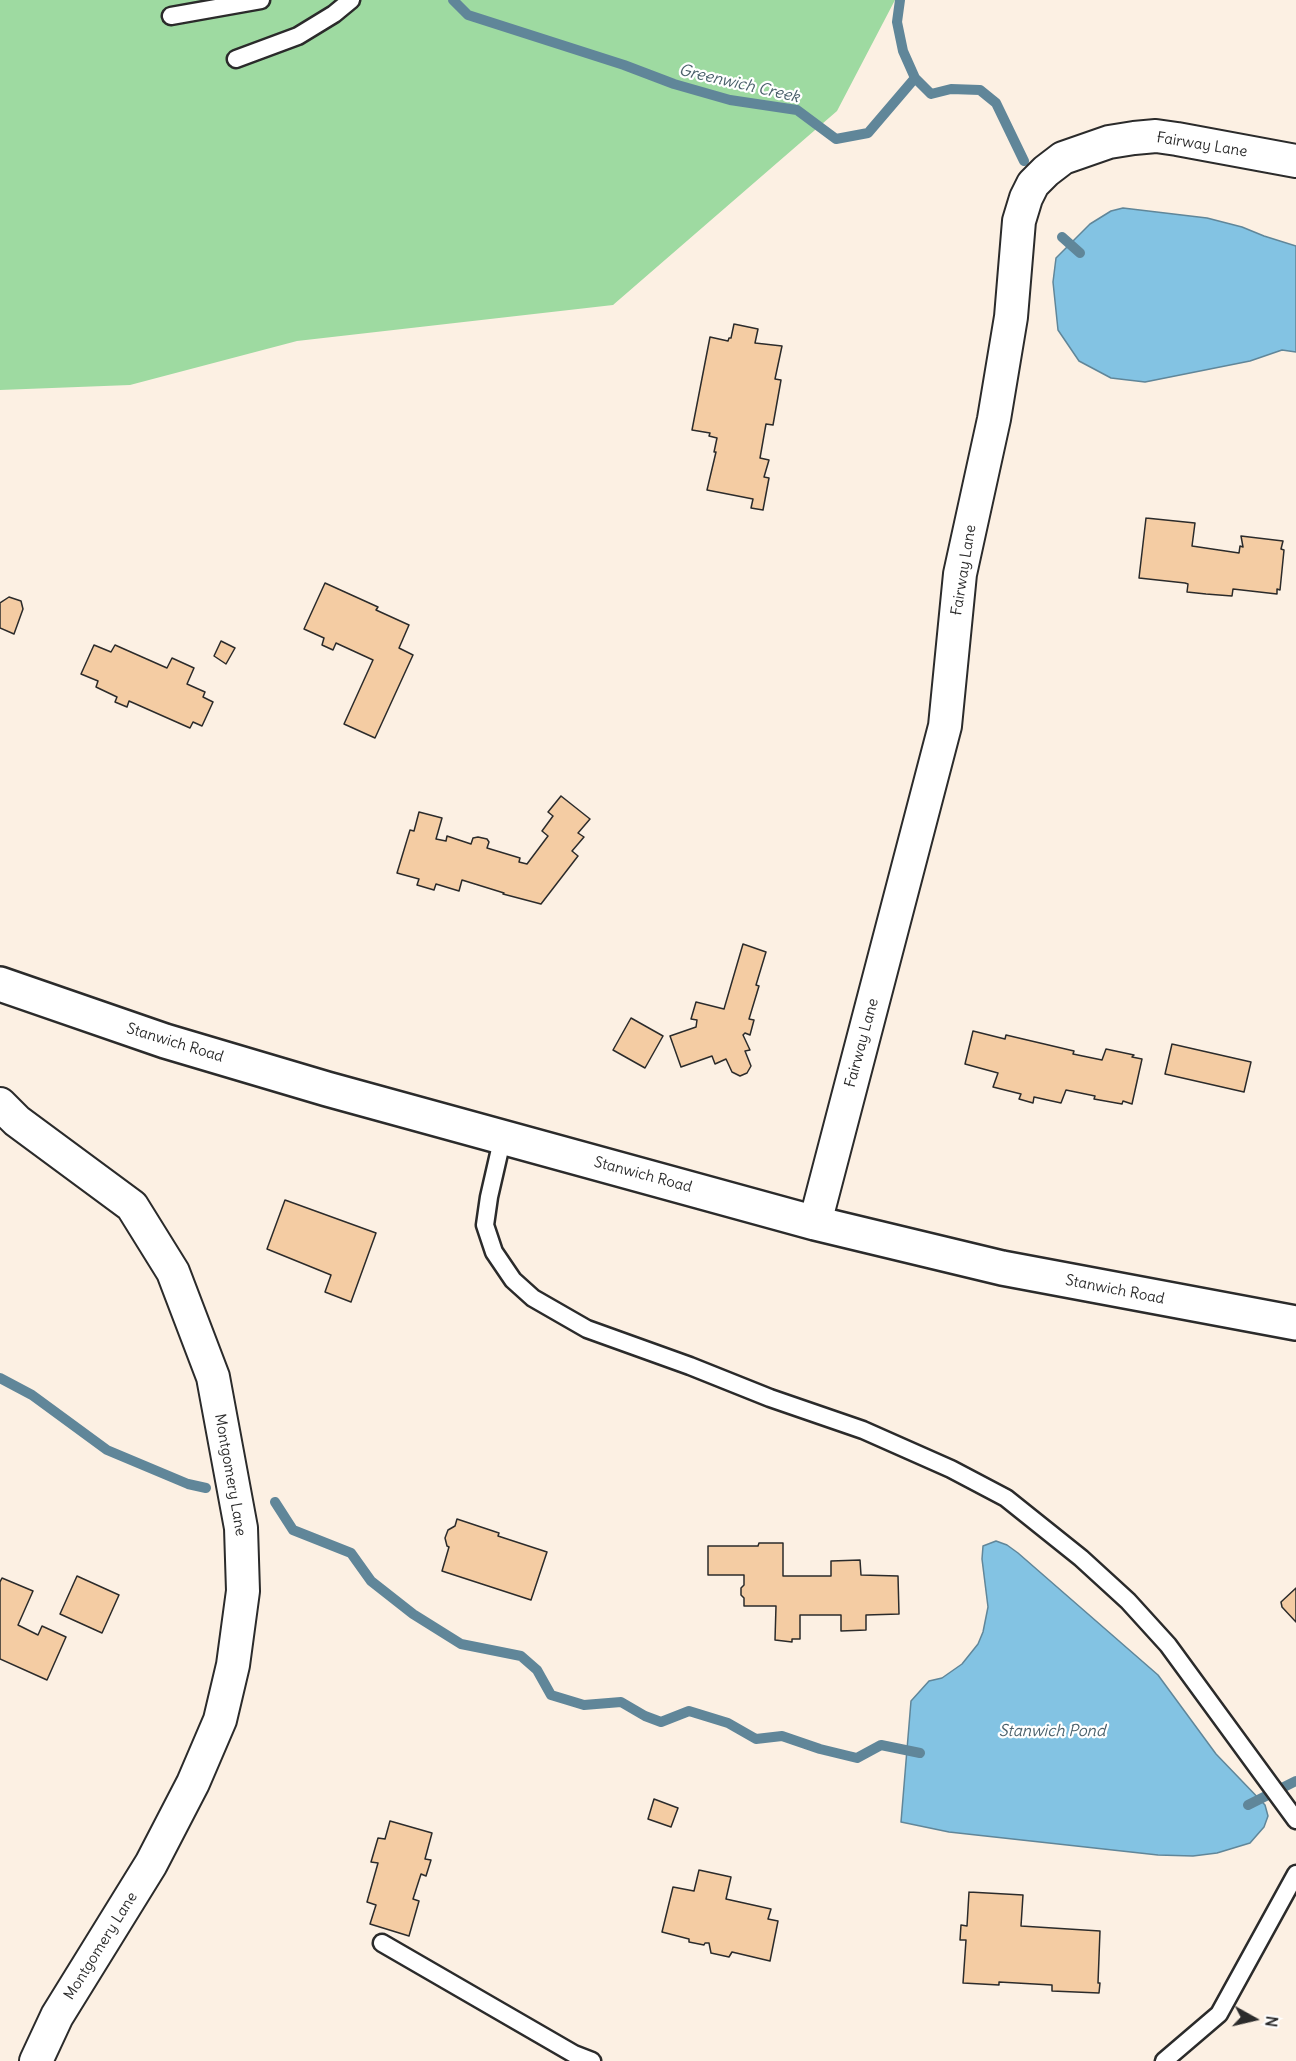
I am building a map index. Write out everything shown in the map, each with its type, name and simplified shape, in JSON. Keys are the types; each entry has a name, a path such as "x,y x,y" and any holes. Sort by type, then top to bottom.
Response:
{"street":[{"name":"Fairway Lane","path":"815,1222 945,726 960,574 994,419 1011,317 1019,221 1026,198 1033,184 1063,158 1109,142 1134,138 1156,136 1296,161"},
{"name":"Stanwich Road","path":"0,984 165,1041 338,1093 815,1222 1002,1268 1296,1323"},
{"name":"Montgomery Lane","path":"0,1104 17,1121 132,1206 173,1272 213,1377 241,1528 243,1570 243,1591 233,1665 220,1720 193,1782 151,1864 57,2016 36,2061"}],"lane":[{"path":"171,16 261,0"},
{"path":"236,58 298,36 334,14 351,0"},
{"path":"503,1136 485,1225 494,1252 513,1280 533,1298 587,1329 770,1398 863,1430 951,1469 1006,1498 1082,1558 1128,1601 1168,1645 1296,1820"},
{"path":"1164,2061 1219,2014 1296,1874"},
{"path":"382,1943 574,2054 592,2061"}],"green space":[{"path":"0,0 895,0 837,111 613,305 297,341 130,385 0,390"}],"water":[{"path":"1123,208 1207,218 1242,227 1296,246 1296,352 1282,350 1250,361 1145,382 1111,378 1079,361 1058,330 1053,282 1056,258 1090,224 1111,211"},
{"name":"Stanwich Pond","path":"996,1541 1018,1553 1158,1675 1216,1754 1265,1805 1268,1816 1264,1827 1250,1843 1217,1853 1193,1856 1158,1855 949,1832 901,1822 911,1701 929,1681 942,1678 962,1664 978,1644 988,1607 982,1559 983,1546"}],"building":[{"path":"734,324 758,329 755,343 782,346 775,379 781,380 773,425 766,424 760,458 769,460 764,477 769,478 763,510 751,508 753,499 707,490 717,438 709,436 710,433 692,430 710,337 728,341 731,338"},
{"path":"1146,518 1195,523 1192,546 1239,553 1240,546 1243,547 1241,536 1283,541 1280,590 1277,589 1277,594 1233,589 1232,596 1206,594 1187,592 1188,584 1185,583 1139,578"},
{"path":"325,583 378,607 376,610 409,625 399,648 413,655 375,738 344,724 373,660 336,643 333,650 322,645 324,638 304,629"},
{"path":"9,597 21,601 23,609 14,634 0,628 0,603"},
{"path":"221,641 235,648 226,664 214,656"},
{"path":"94,645 111,652 115,645 167,668 172,658 194,668 187,684 205,692 203,697 213,702 202,726 193,722 190,728 129,701 127,707 115,702 117,697 96,687 98,681 81,674"},
{"path":"561,796 590,819 578,833 584,837 572,851 578,856 541,904 462,880 459,891 436,884 434,890 417,885 419,879 397,873 410,830 414,831 419,812 442,818 436,839 446,841 447,836 471,844 473,838 487,839 489,842 487,848 520,858 519,862 527,864 548,836 542,831 553,816 548,812"},
{"path":"743,944 766,952 749,1019 754,1020 750,1035 745,1033 743,1035 750,1050 745,1051 751,1066 747,1073 740,1076 732,1072 726,1059 715,1064 712,1056 681,1067 670,1036 696,1027 697,1020 691,1019 696,1002 724,1009"},
{"path":"631,1018 663,1036 645,1068 613,1050"},
{"path":"973,1031 1005,1039 1006,1035 1102,1060 1106,1049 1134,1055 1132,1057 1142,1059 1132,1104 1123,1101 1122,1104 1094,1099 1095,1096 1066,1090 1061,1103 1034,1097 1033,1103 1019,1099 1021,1094 993,1087 998,1073 965,1064"},
{"path":"1172,1044 1251,1062 1244,1092 1165,1074"},
{"path":"285,1200 376,1233 351,1302 325,1292 331,1275 267,1249"},
{"path":"457,1519 499,1533 498,1536 547,1552 531,1600 442,1571 449,1547 445,1538 448,1530 455,1526"},
{"path":"759,1543 783,1543 783,1576 831,1576 831,1561 860,1560 861,1575 898,1576 899,1614 866,1615 866,1630 841,1631 841,1615 800,1615 800,1639 792,1639 792,1642 775,1640 776,1606 744,1606 741,1588 744,1585 744,1575 708,1575 708,1546 758,1546"},
{"path":"77,1576 119,1595 102,1633 60,1614"},
{"path":"2,1578 33,1591 18,1625 38,1635 42,1626 66,1637 47,1680 0,1659 0,1582"},
{"path":"1296,1588 1296,1622 1282,1607 1281,1602"},
{"path":"654,1799 678,1808 671,1827 648,1819"},
{"path":"390,1821 432,1833 425,1859 431,1860 426,1876 421,1874 413,1899 419,1901 409,1936 370,1924 376,1905 367,1902 378,1863 371,1862 378,1838 385,1839"},
{"path":"699,1870 731,1877 726,1899 771,1909 768,1919 778,1921 770,1961 732,1952 729,1957 711,1953 709,1943 704,1945 689,1942 689,1939 662,1932 673,1887 694,1891"},
{"path":"969,1892 1023,1895 1021,1926 1100,1931 1099,1993 1052,1991 1052,1985 999,1982 999,1985 963,1983 966,1940 960,1940 961,1925 967,1926"}],"waterway":[{"name":"Greenwich Creek","path":"453,0 468,15 624,65 674,84 730,100 797,110 836,139 868,133 915,78"},
{"name":"Greenwich Creek","path":"900,0 897,22 903,51 915,78 931,94 951,89 980,90 996,103 1024,161"},
{"name":"Greenwich Creek","path":"1062,237 1080,253"},
{"path":"0,1378 32,1395 107,1450 188,1484 206,1488"},
{"path":"275,1502 293,1530 351,1553 371,1581 413,1614 461,1644 521,1656 537,1670 551,1695 584,1705 621,1702 661,1722 689,1711 728,1723 756,1739 782,1736 857,1758 881,1745 920,1753"},
{"path":"1248,1805 1296,1781"}]}
